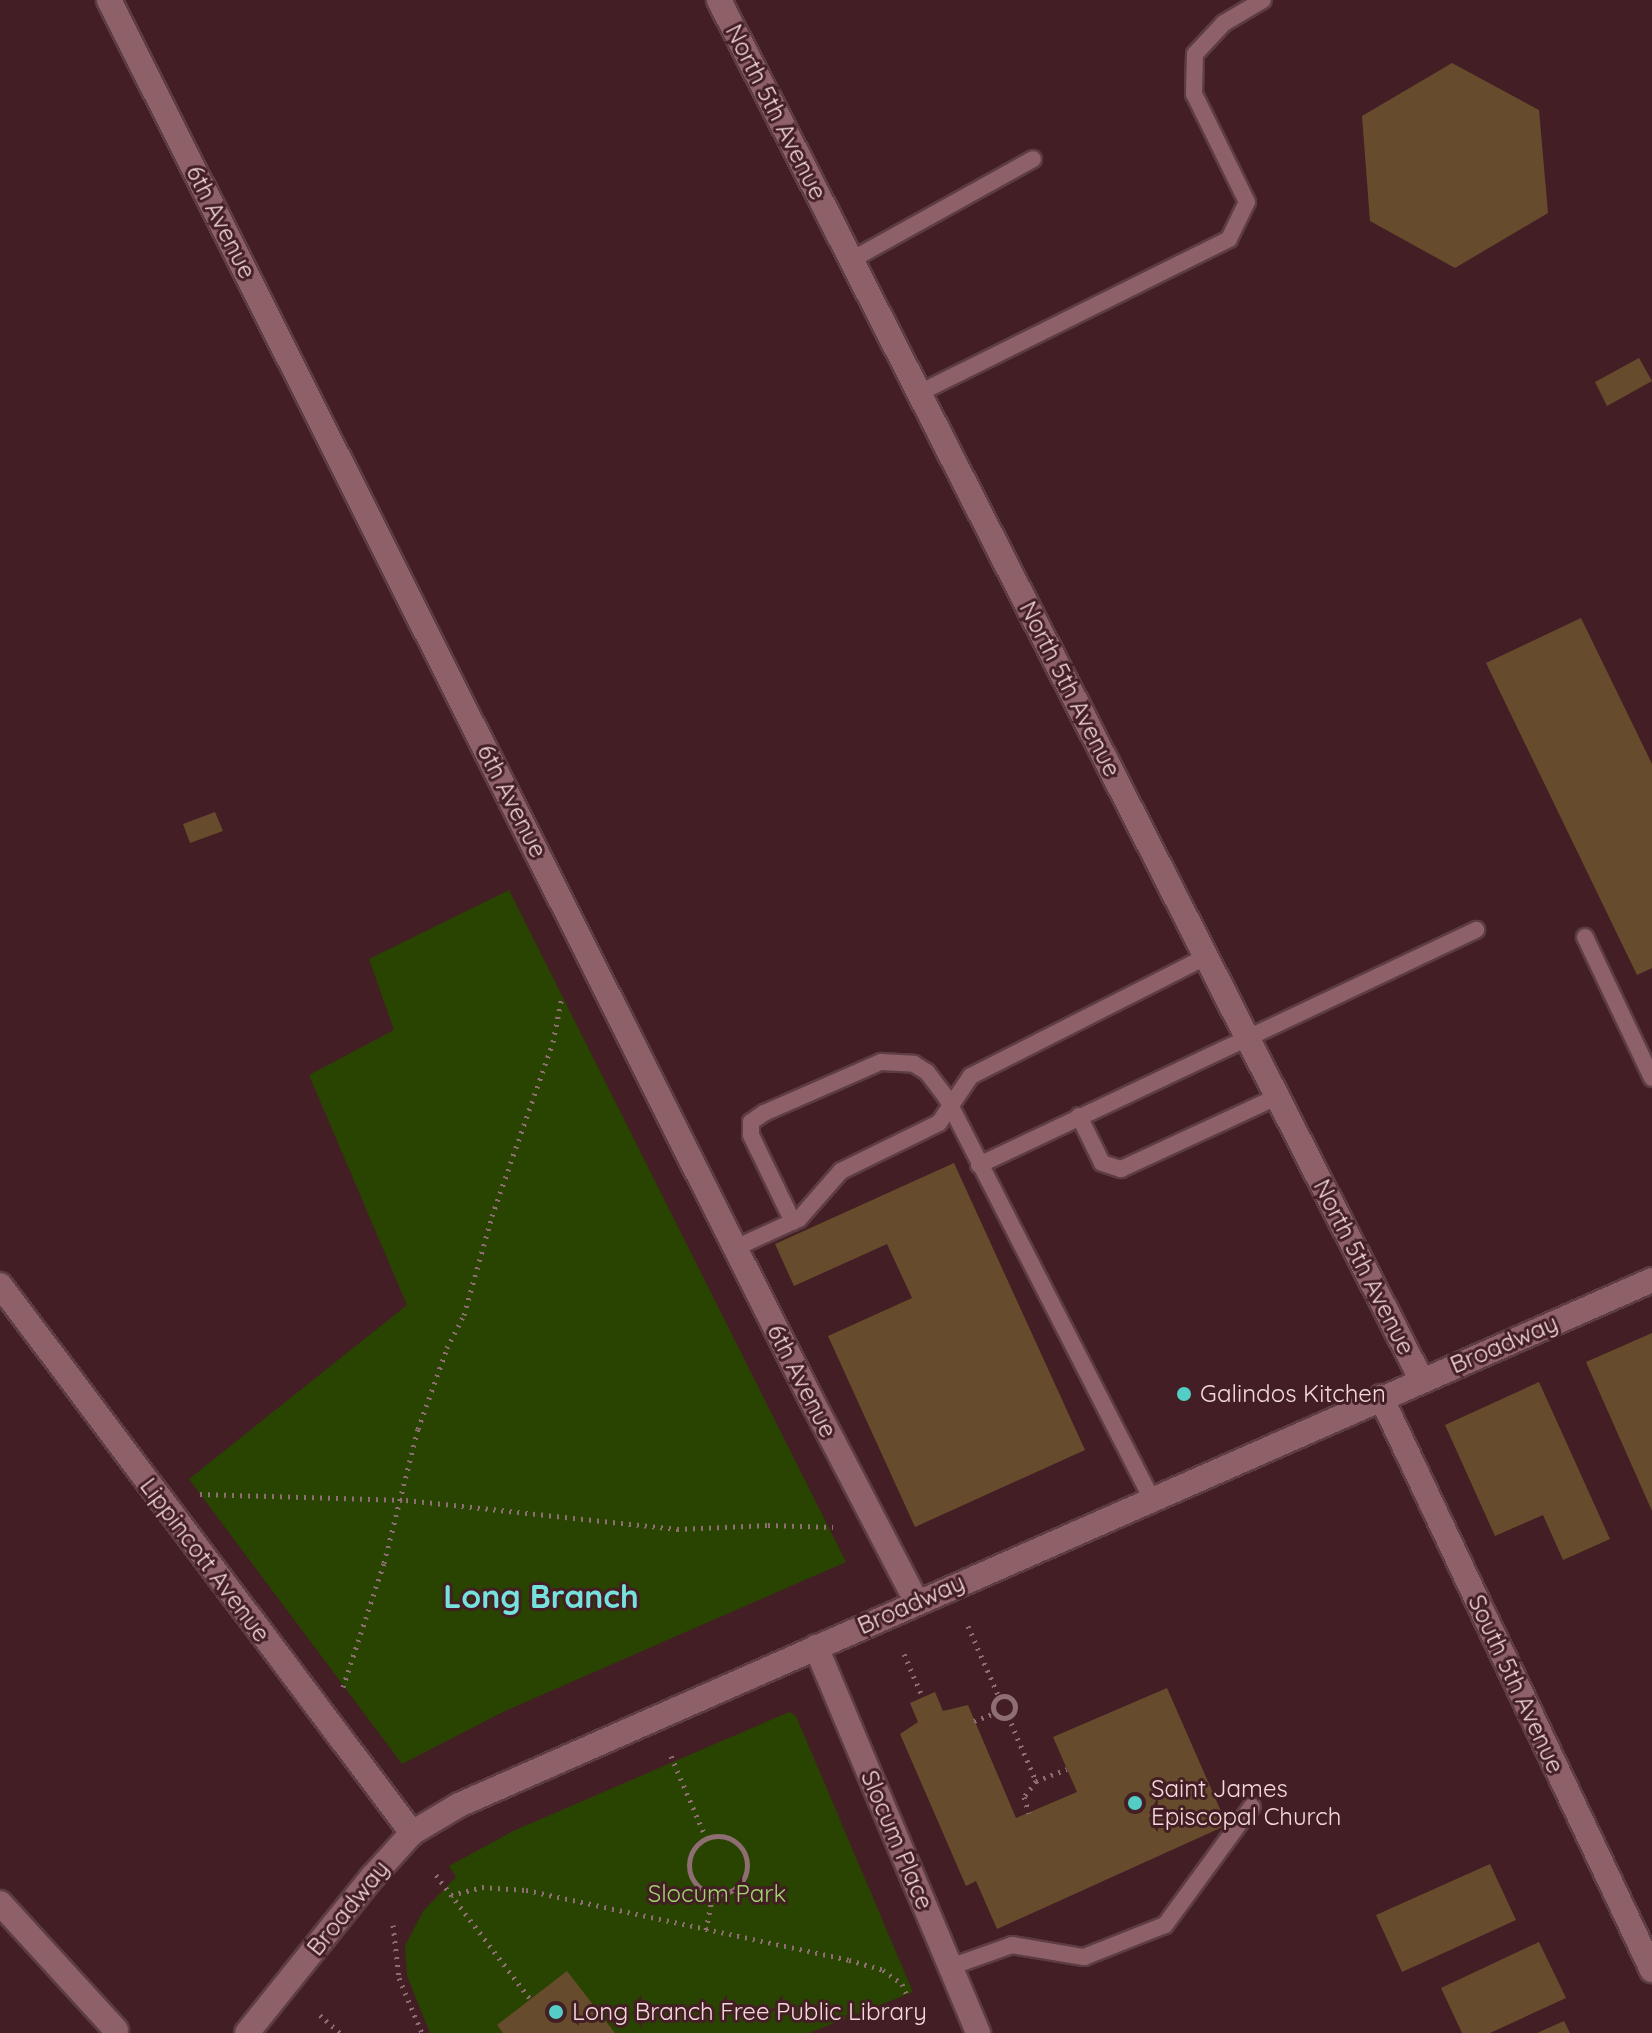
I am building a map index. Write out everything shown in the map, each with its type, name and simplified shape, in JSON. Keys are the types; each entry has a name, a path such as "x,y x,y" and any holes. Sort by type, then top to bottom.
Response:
{"street":[{"name":"6th Avenue","path":"109,0 735,1248 916,1601"},
{"name":"North 5th Avenue","path":"719,0 1421,1379"},
{"name":"Broadway","path":"247,2033 373,1876 412,1833 459,1805 916,1601 1652,1280"},
{"name":"Lippincott Avenue","path":"0,1285 412,1833"},
{"name":"South 5th Avenue","path":"1381,1397 1652,1970"},
{"name":"Slocum Place","path":"816,1647 978,2033"},
{"path":"0,1903 116,2030"}],"lane":[{"path":"919,393 1229,239 1247,202 1194,94 1195,54 1224,23 1263,0"},
{"path":"851,260 1033,159"},
{"path":"979,1165 1476,930"},
{"path":"1585,937 1652,1078"},
{"path":"735,1248 793,1222 807,1211 841,1171 925,1132 951,1109 971,1076 1206,957"},
{"path":"793,1222 751,1135 751,1122 866,1067 898,1061 914,1064 927,1072 938,1083 1151,1498"},
{"path":"1079,1116 1102,1163 1121,1169 1277,1097"},
{"path":"950,1967 1012,1945 1084,1957 1165,1925 1252,1806"}],"path":[{"path":"341,1689 384,1563 418,1429 447,1348 464,1315 492,1216 553,1042 562,996"},
{"path":"200,1494 226,1498 267,1495 399,1500 677,1529 768,1525 833,1527"},
{"path":"968,1626 999,1697"},
{"path":"904,1654 923,1698"},
{"path":"1006,1696 1014,1703 1014,1710 1008,1716 1000,1717 995,1713 994,1705 999,1697 1006,1696"},
{"path":"974,1721 995,1713"},
{"path":"1008,1716 1036,1781"},
{"path":"671,1756 706,1838"},
{"path":"1029,1813 1024,1797 1036,1781 1067,1769"},
{"path":"724,1836 735,1841 747,1860 745,1877 736,1888 713,1893 699,1886 689,1864 694,1849 706,1838 724,1836"},
{"path":"436,1875 531,2000"},
{"path":"451,1895 500,1886 869,1965 895,1977 907,1995"},
{"path":"706,1930 713,1893"},
{"path":"393,1925 399,1978 421,2033"},
{"path":"320,2015 340,2033"}],"green space":[{"path":"509,890 846,1562 505,1711 402,1764 189,1479 407,1305 309,1075 394,1030 369,959"},
{"name":"Slocum Park","path":"789,1712 796,1716 913,1992 809,2033 615,2033 567,1972 497,2025 503,2033 430,2033 407,1976 405,1946 423,1911 456,1877 449,1866 513,1831"}],"building":[{"path":"1452,63 1539,110 1548,213 1455,268 1370,221 1362,116"},
{"path":"1639,358 1652,381 1607,406 1595,382"},
{"path":"1581,618 1652,764 1652,968 1637,975 1486,663"},
{"path":"215,812 223,831 190,843 183,824"},
{"path":"954,1163 1085,1450 915,1527 828,1336 912,1298 887,1244 794,1286 775,1244"},
{"path":"1652,1333 1652,1511 1586,1362"},
{"path":"1539,1382 1610,1539 1563,1560 1543,1515 1495,1536 1445,1425"},
{"name":"Saint James Episcopal Church","path":"1167,1688 1227,1825 997,1929 976,1881 966,1886 900,1734 918,1722 910,1703 935,1692 943,1711 968,1705 1016,1818 1077,1792 1053,1737"},
{"path":"1490,1864 1516,1920 1402,1972 1376,1915"},
{"path":"1539,1942 1566,1998 1490,2033 1462,2033 1441,1988"},
{"name":"Long Branch Free Public Library","path":"567,1971 615,2033 503,2033 497,2025"},
{"path":"1564,2021 1570,2033 1537,2033"}],"place":[{"name":"Galindos Kitchen","path":"1184,1394"},
{"name":"Saint James Episcopal Church","path":"1135,1803"},
{"name":"Long Branch Free Public Library","path":"556,2012"}],"district":[{"name":"Long Branch","path":"541,1596"}]}
